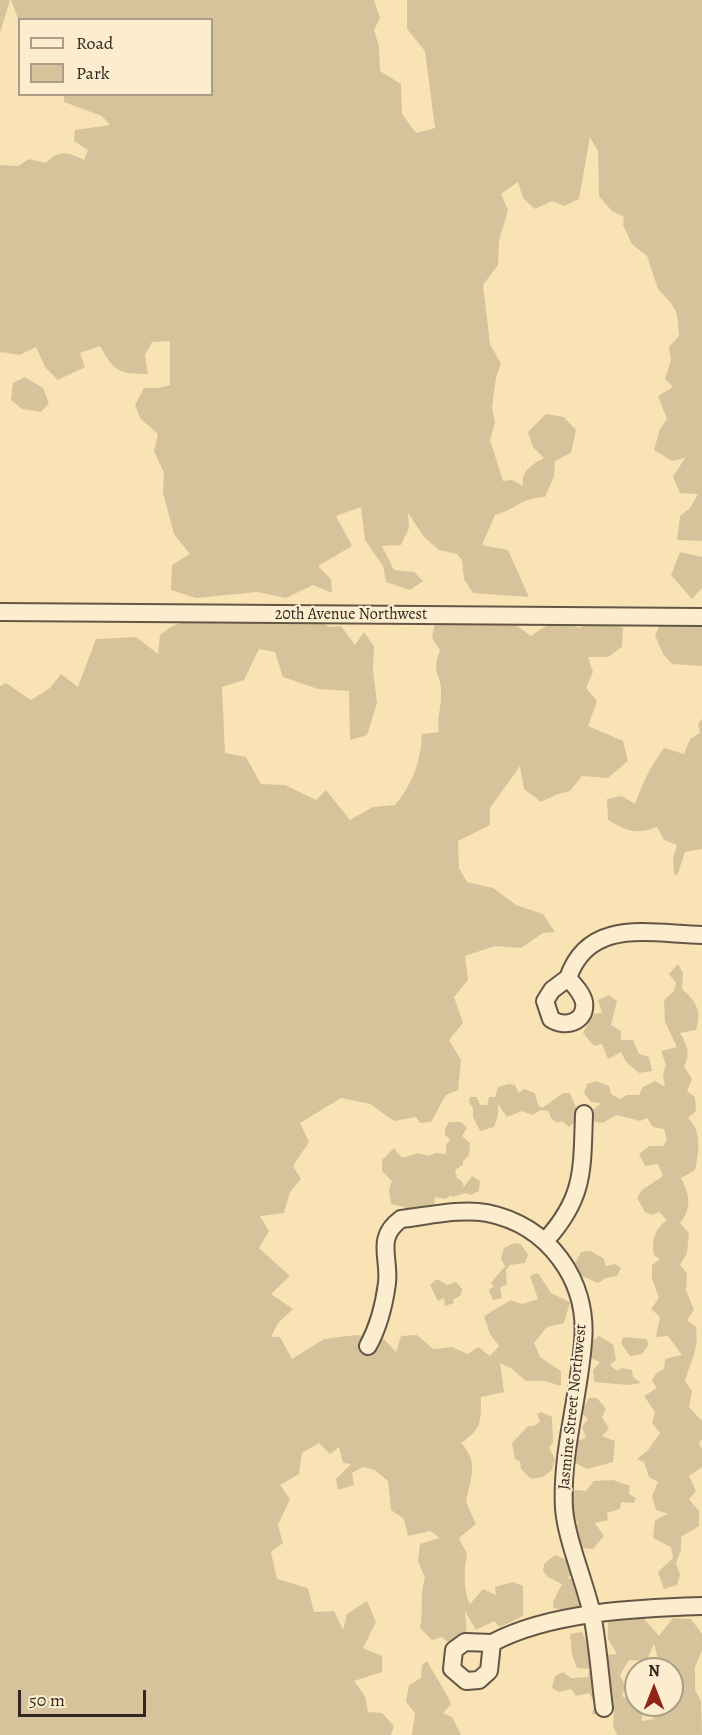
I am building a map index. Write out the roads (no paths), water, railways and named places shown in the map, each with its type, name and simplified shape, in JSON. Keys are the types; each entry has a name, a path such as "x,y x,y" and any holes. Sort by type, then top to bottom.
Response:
{"street":[{"name":"20th Avenue Northwest","path":"0,612 702,617"},
{"path":"568,978 580,952 591,942 606,935 624,933 702,935"},
{"path":"546,1240 558,1226 577,1194 583,1162 584,1114"},
{"name":"Jasmine Street Northwest","path":"368,1346 378,1328 383,1306 387,1280 385,1240 390,1227 401,1219 486,1213 517,1223 546,1240 568,1268 582,1304 584,1340 564,1472 564,1511 592,1616 604,1708"},
{"path":"492,1643 514,1631 592,1616 702,1606"}]}
